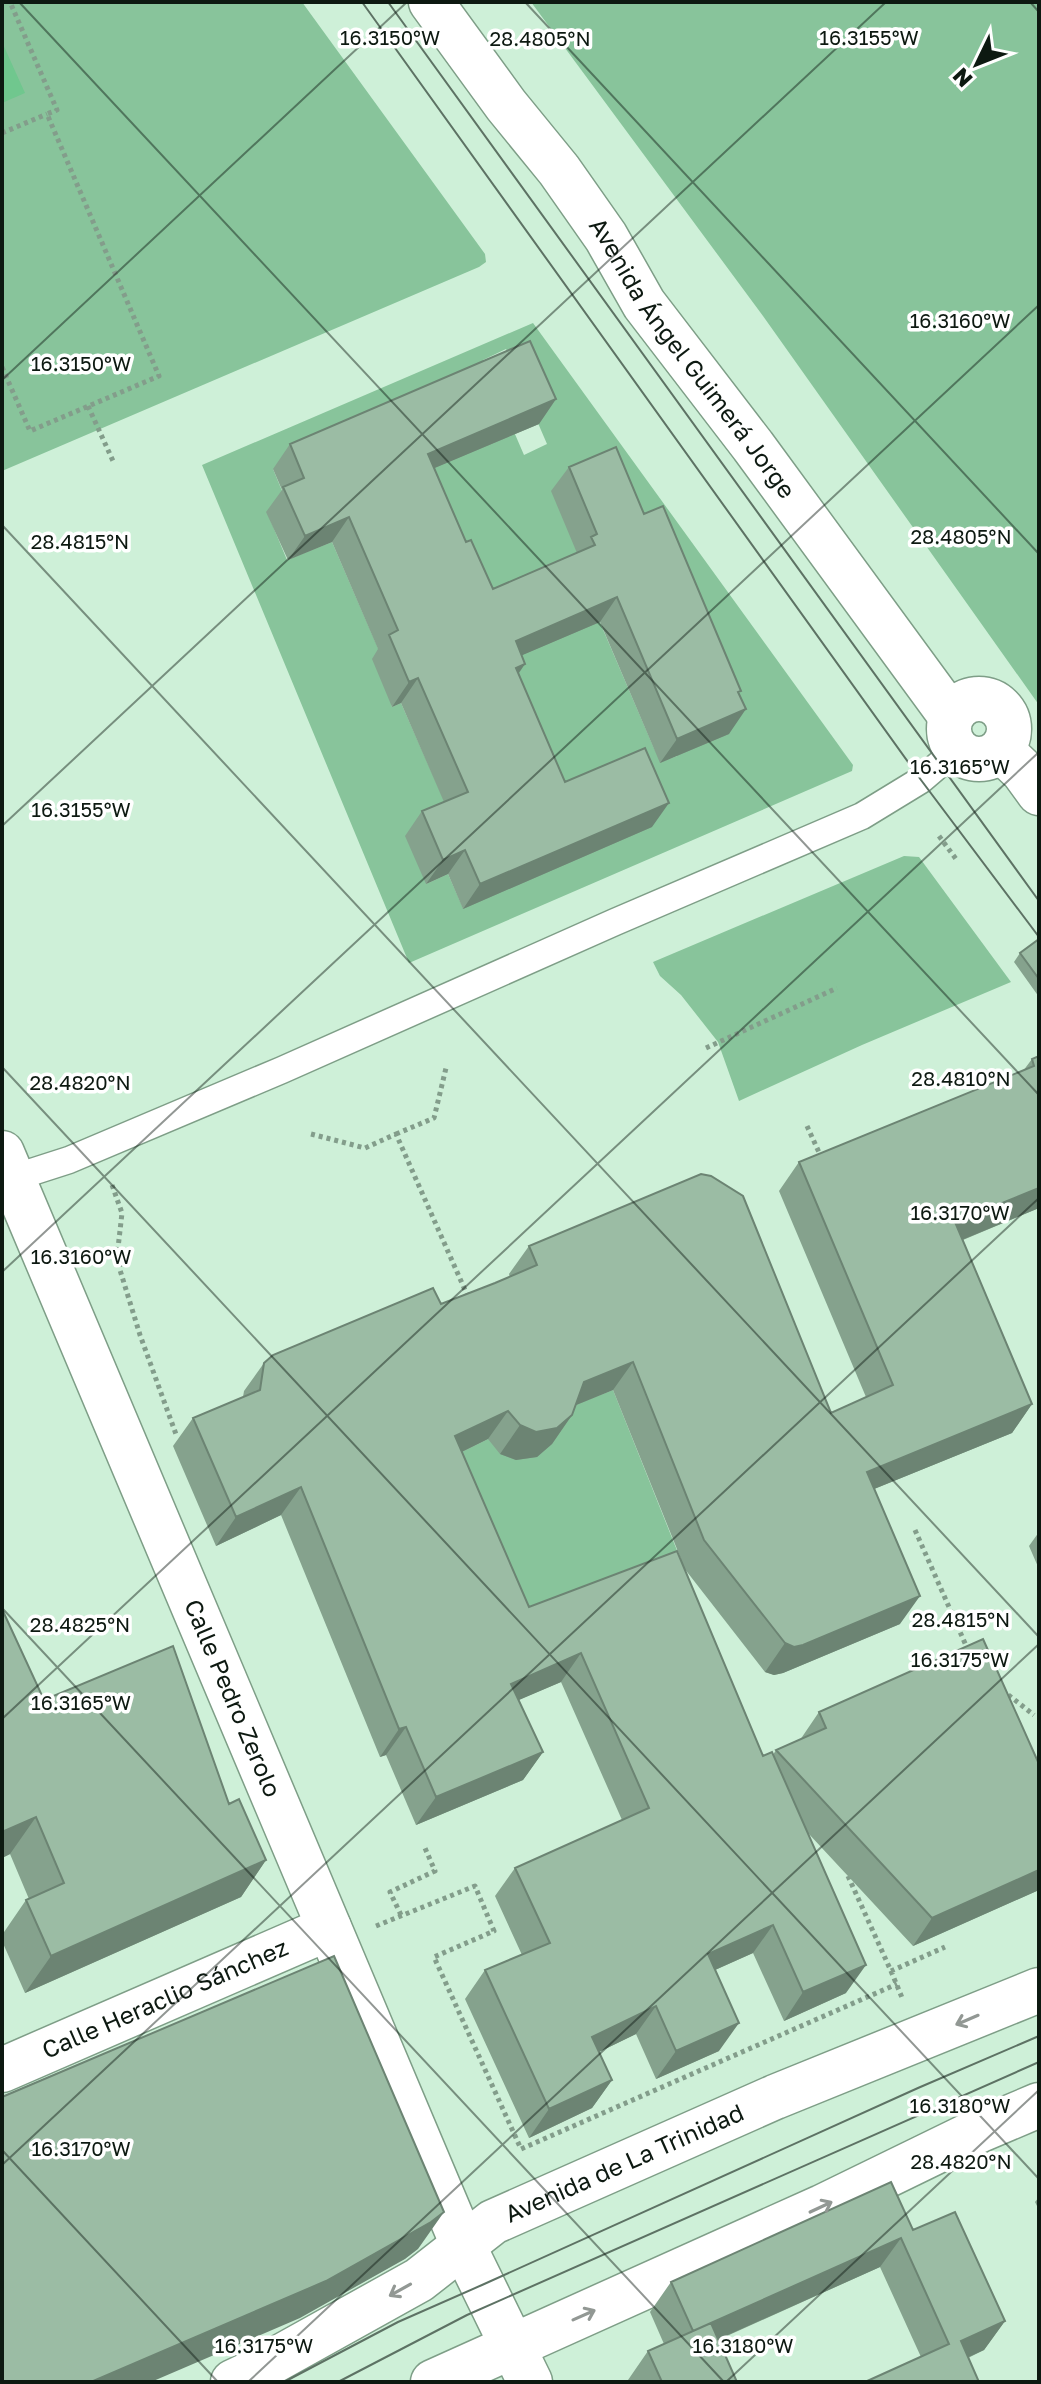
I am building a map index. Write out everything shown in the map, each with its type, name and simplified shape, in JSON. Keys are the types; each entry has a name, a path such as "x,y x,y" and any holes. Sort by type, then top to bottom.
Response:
{"street":[{"name":"Avenida Ángel Guimerá Jorge","path":"431,2 506,105 559,170 598,226 644,304 753,446 953,733"},
{"path":"979,698 996,703 1007,717 1010,734 1002,751 987,759 970,758 953,733 962,702 979,698"},
{"path":"1002,751 1023,771 1039,793"},
{"name":"Calle Pedro Zerolo","path":"6,1171 346,1930 463,2245 521,2364"},
{"name":"Calle Heraclio Sánchez","path":"2,2070 346,1930"},
{"name":"Avenida de La Trinidad","path":"233,2382 419,2280 493,2222 775,2097 1039,1990"},
{"path":"433,2382 521,2364 822,2207 980,2130 1039,2105"}],"lane":[{"path":"6,1171 69,1160 862,816 921,780 953,733"}],"path":[{"path":"2,133 57,110 10,2"},
{"path":"2,367 30,431 159,376 47,114"},
{"path":"88,406 113,461"},
{"path":"939,836 956,859"},
{"path":"706,1048 837,988"},
{"path":"311,1134 365,1148 434,1118 446,1068"},
{"path":"807,1126 827,1170"},
{"path":"396,1134 475,1312"},
{"path":"112,1185 122,1213 118,1248 120,1270 177,1437"},
{"path":"915,1530 971,1656"},
{"path":"1000,1688 1034,1715"},
{"path":"401,1915 390,1892 435,1871 425,1848"},
{"path":"848,1876 907,2008"},
{"path":"346,1930 401,1915 475,1886 494,1931 434,1957 521,2149 897,1984"},
{"path":"891,1971 945,1947"}],"shaded area":[{"path":"2,2 302,2 485,254 486,262 2,471"},
{"path":"531,2 1039,2 1039,705 763,316"},
{"path":"2,42 25,93 2,103"},
{"path":"533,323 853,765 852,771 409,963 202,465","holes":["506,349 547,444 524,455 483,360","273,469 476,614 548,806 463,908 448,874 426,884 451,816 401,703 392,707 381,655 332,542 287,560 267,512 287,503","580,558 677,756 661,762 574,562"]},
{"path":"904,856 919,857 1011,982 739,1101 718,1042 681,995 660,976 653,962"},
{"path":"613,1390 688,1578 516,1651 435,1465 488,1439"}],"building":[{"path":"530,341 556,399 428,454 466,542 471,540 493,589 595,545 591,537 597,534 569,467 616,447 644,514 663,506 746,709 677,739 617,597 516,641 525,664 516,668 565,782 645,748 669,803 480,884 465,850 443,860 422,811 468,792 418,678 409,682 389,635 398,630 349,517 305,536 283,487 304,478 290,444"},
{"path":"1039,939 1039,979 1020,953"},
{"path":"1039,1056 1039,1188 955,1222 1032,1404 867,1472 920,1596 803,1645 794,1647 785,1643 704,1540 633,1362 584,1382 572,1415 557,1428 536,1432 520,1425 508,1411 455,1436 529,1607 677,1551 763,1756 772,1752 866,1965 803,1992 773,1925 708,1954 739,2023 676,2051 656,2006 592,2037 612,2080 549,2109 485,1970 550,1943 515,1868 649,1808 581,1653 511,1684 543,1752 436,1797 406,1727 399,1729 301,1487 236,1517 193,1418 260,1390 264,1363 273,1355 433,1288 441,1304 495,1283 537,1265 529,1246 701,1174 711,1176 743,1196 831,1413 893,1385 799,1162 1034,1066 1032,1059"},
{"path":"2,1609 44,1700 173,1646 229,1804 239,1799 266,1860 51,1956 26,1900 64,1883 36,1817 2,1832"},
{"path":"983,1639 1039,1764 1039,1870 932,1918 776,1750 826,1728 819,1712"},
{"path":"334,1956 444,2212 326,2281 91,2382 2,2382 2,2097"},
{"path":"891,2182 913,2230 955,2212 1005,2321 961,2341 979,2382 865,2382 949,2344 901,2238 693,2331 671,2282"},
{"path":"711,2323 737,2382 662,2382 648,2351"}],"tram line":[{"path":"362,2 921,780 1039,937"},
{"path":"388,2 1039,901"},
{"path":"284,2382 398,2322 1039,2036"},
{"path":"338,2382 467,2315 1039,2062"}]}
